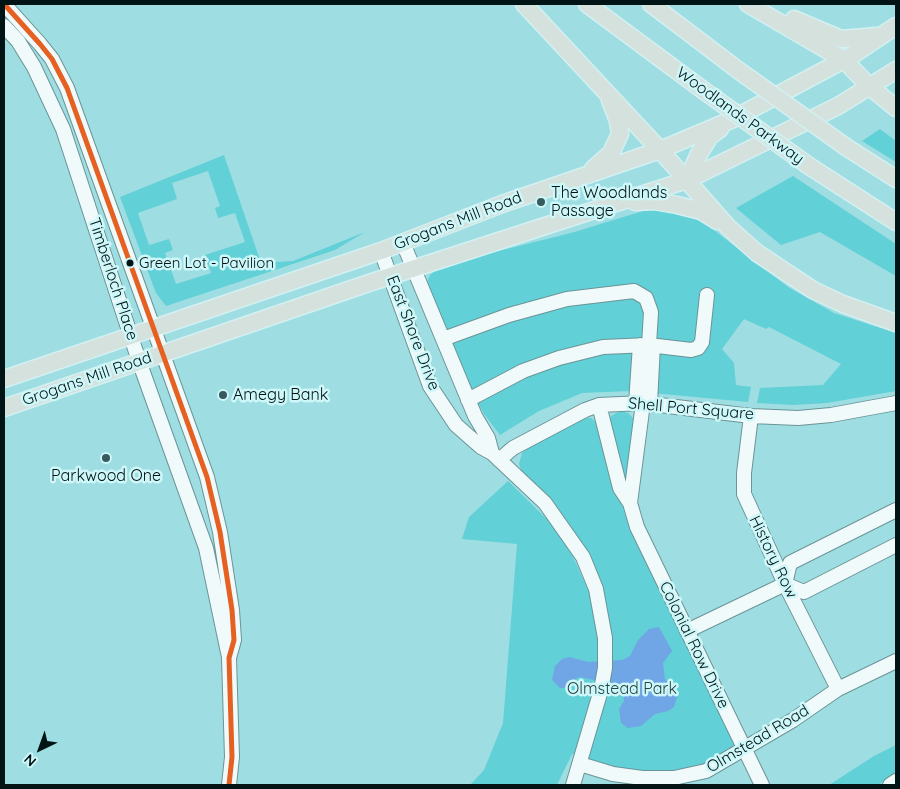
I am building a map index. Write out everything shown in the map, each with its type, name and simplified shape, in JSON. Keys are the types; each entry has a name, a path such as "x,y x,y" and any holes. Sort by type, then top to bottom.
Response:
{"main road":[{"path":"524,4 660,150 728,227"},
{"name":"Woodlands Parkway","path":"587,4 809,166 896,222"},
{"path":"651,4 738,70 896,179"},
{"path":"752,6 789,18 841,39 856,39 890,30"},
{"path":"752,6 844,60 870,87 896,108"},
{"name":"Grogans Mill Road","path":"4,379 381,252 502,204 660,150 731,120 844,60 890,30"},
{"name":"Grogans Mill Road","path":"4,408 414,268 687,180 808,122 896,70"},
{"path":"585,175 611,153 620,134 618,121 606,91"},
{"path":"687,180 698,154 710,136 731,120"},
{"path":"613,205 654,202 701,211 728,227 784,272 813,290 842,304 896,323"}],"street":[{"name":"Timberloch Place","path":"4,4 25,25 52,59 73,104 194,439 213,501 230,591 234,640 230,658 232,757 229,785"},
{"name":"Timberloch Place","path":"4,26 28,56 56,110 85,191 139,361 207,553 226,651 230,658"},
{"path":"56,110 73,104"},
{"name":"East Shore Drive","path":"404,243 468,400 488,438 495,457"},
{"name":"East Shore Drive","path":"381,252 430,386 456,425 495,457 545,503 583,557 596,589 605,650 601,690 573,785"},
{"name":"Colonial Row Drive","path":"443,339 509,315 567,300 634,291 646,298 651,312 643,403 630,503"},
{"path":"468,400 523,371 559,358 603,347 648,345 691,350 698,348 702,342 707,295"},
{"name":"Shell Port Square","path":"495,457 585,410 599,405 643,403 751,416 798,418 839,414 896,403"},
{"name":"Colonial Row Drive","path":"599,405 620,488 630,503 637,527 762,785"},
{"name":"History Row","path":"751,416 744,473 744,494 785,584 838,689"},
{"path":"191,509 213,501"},
{"path":"785,584 790,563 896,510"},
{"path":"687,631 785,584 804,592 896,545"},
{"path":"207,553 223,549"},
{"name":"Olmstead Road","path":"580,764 623,775 674,778 706,771 744,750 838,689 896,661"},
{"path":"890,785 896,781"}],"green space":[{"path":"880,129 896,141 896,162 862,141"},
{"path":"224,155 261,263 293,261 365,232 335,250 166,306 156,293 120,197","holes":["208,171 220,206 215,208 218,218 235,213 245,242 205,255 211,273 176,284 165,253 173,250 169,239 149,245 138,213 177,199 172,183"]},
{"path":"793,176 896,244 896,276 820,232 781,245 736,208"},
{"path":"653,208 688,215 706,224 788,287 834,313 896,333 896,391 827,403 793,405 757,403 760,388 823,385 841,364 769,327 766,329 744,319 722,349 734,363 736,385 751,387 748,402 631,391 582,393 539,411 500,435 484,414 460,370 427,282 430,275 442,265 571,233"},
{"path":"620,411 628,413 635,420 627,482 625,481 608,422 611,416"},
{"name":"Olmstead Park","path":"591,418 597,423 627,521 735,743 732,752 723,759 673,774 600,766 572,754 557,785 470,785 484,770 503,723 517,544 462,539 469,517 508,481 553,525 570,550 589,592 601,589 555,509 521,470 519,464 522,453 536,442 572,422"},
{"path":"896,745 896,774 878,785 829,785 874,756"}],"shaded area":[{"path":"659,627 672,651 663,663 665,679 678,694 674,707 668,711 655,714 641,726 628,728 621,723 619,709 624,701 623,691 617,685 580,677 573,680 565,688 560,688 552,680 555,666 562,659 570,657 588,662 622,660 630,656 638,640 649,629"}],"transit line":[{"path":"4,4 52,59 67,88 207,477 220,532 232,610 234,640 229,658 232,757 229,785"}],"place":[{"name":"The Woodlands Passage","path":"541,202"},
{"name":"Green Lot - Pavilion","path":"130,263"},
{"name":"Amegy Bank","path":"223,395"},
{"name":"Parkwood One","path":"106,458"}]}
